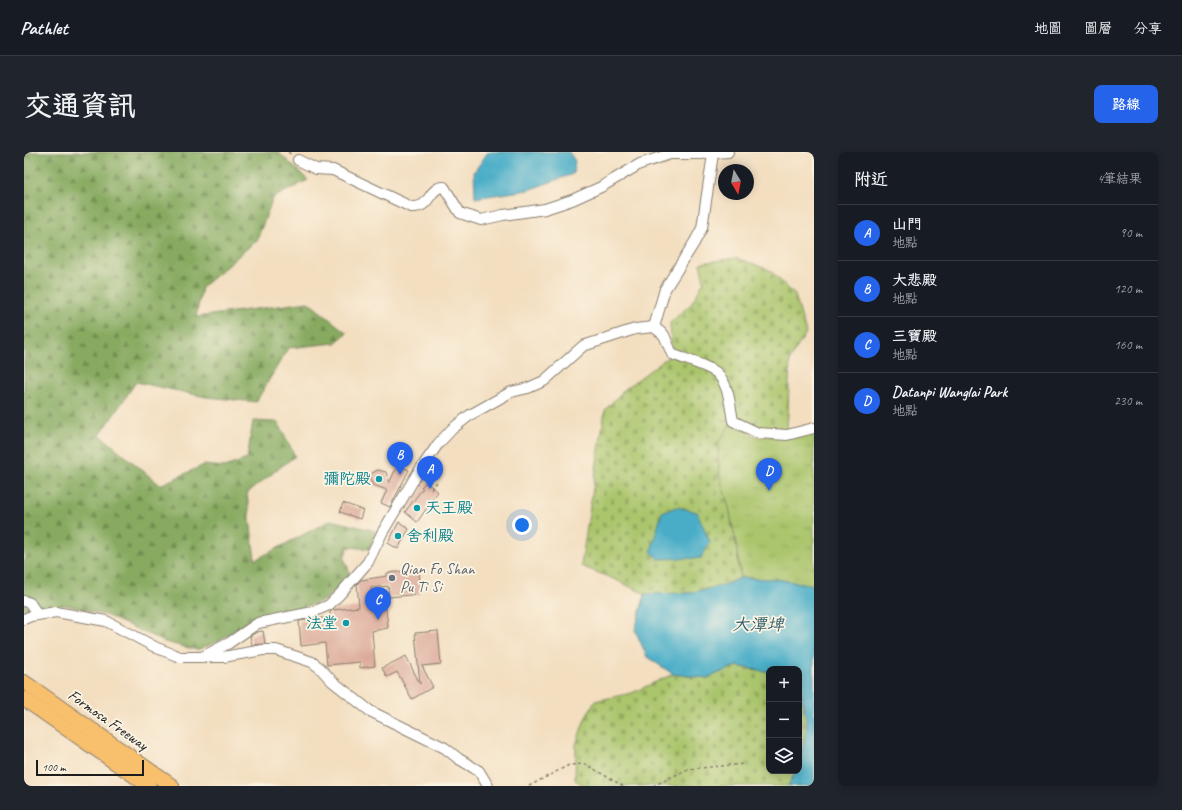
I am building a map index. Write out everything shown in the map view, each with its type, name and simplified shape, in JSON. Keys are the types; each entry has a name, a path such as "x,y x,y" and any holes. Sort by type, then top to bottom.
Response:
{"highway":[{"name":"Formosa Freeway","path":"24,682 172,786"},
{"name":"Formosa Freeway","path":"24,699 149,786"}],"lane":[{"path":"298,160 316,169 333,170 411,207 417,208 421,206 429,200 437,189 444,187 460,213 481,220 503,215 545,209 572,200 601,187 640,164 670,154 713,154 728,152"},
{"path":"654,327 665,289 702,228 713,154"},
{"path":"202,657 229,643 258,623 313,612 329,605 368,562 382,533 417,474 438,444 452,429 474,412 511,392 528,388 544,380 583,346 635,328 654,327 664,335 672,354 717,373 727,389 734,421 758,433 787,435 814,428"},
{"path":"24,601 30,603 38,614"},
{"path":"24,619 38,614 56,612 106,621 157,648 180,657 223,657 262,650 276,650 295,655 312,662 332,681 370,711 445,748 459,759 479,771 488,786"}],"path":[{"path":"431,489 438,481"},
{"path":"529,786 569,764 585,764 623,786"},
{"path":"653,786 688,769 744,764"}],"green space":[{"path":"24,152 278,152 308,180 273,198 257,240 202,287 196,317 308,302 347,333 335,343 288,348 256,402 206,397 136,382 100,435 160,485 204,465 225,467 247,459 253,421 278,422 295,456 247,493 255,560 331,520 376,531 369,549 348,547 344,558 350,573 335,591 325,600 302,608 255,617 217,642 197,650 165,642 108,616 66,605 39,607 24,612"},
{"path":"736,258 770,270 795,295 806,333 790,359 787,435 731,423 718,443 719,474 729,508 736,544 740,578 721,586 689,593 645,594 616,580 581,566 605,410 625,389 672,354 670,323 692,303 704,281 700,263"},
{"path":"731,422 758,437 814,432 814,585 775,579 741,578 729,508 719,474 718,443"},
{"path":"736,666 766,671 766,774 794,774 788,786 585,786 575,780 576,744 585,719 595,701 632,693 673,674 707,678"},
{"path":"802,698 807,726 802,750"}],"water":[{"path":"488,152 569,152 575,161 573,174 528,190 475,198 474,172"},
{"path":"677,507 697,512 710,542 701,558 658,559 651,551 662,512"},
{"name":"大潭埤","path":"741,578 775,579 814,585 814,786 788,786 794,774 802,774 802,750 807,726 802,698 802,666 766,666 766,671 736,666 707,678 673,674 647,657 635,630 645,594 689,593 721,586"}],"building":[{"path":"398,465 409,470 390,507 381,503 387,490 373,485 370,479 372,473 378,470 386,472 389,483"},
{"path":"426,482 438,492 428,504 429,505 417,522 405,512 423,488 421,487"},
{"path":"343,503 363,510 360,519 340,512"},
{"name":"舍利殿","path":"399,522 409,529 398,549 388,543"},
{"path":"419,570 421,594 389,597 388,586 371,588 373,610 386,608 388,628 372,631 375,666 360,668 360,662 327,665 325,643 301,646 299,621 330,617 330,612 333,610 359,607 357,584 361,580 387,576 387,573"},
{"path":"263,631 265,644 252,645 250,636 257,632"},
{"path":"438,631 441,664 422,666 433,687 412,699 397,672 387,677 382,668 406,656 420,684 415,633"}],"place":[{"name":"大悲殿","path":"400,475"},
{"name":"彌陀殿","path":"379,479"},
{"name":"山門","path":"430,489"},
{"name":"Datanpi Wanglai Park","path":"769,491"},
{"name":"天王殿","path":"417,508"},
{"name":"舍利殿","path":"398,536"},
{"name":"Qian Fo Shan Pu Ti Si","path":"392,578"},
{"name":"三寶殿","path":"378,620"},
{"name":"法堂","path":"346,623"}]}
